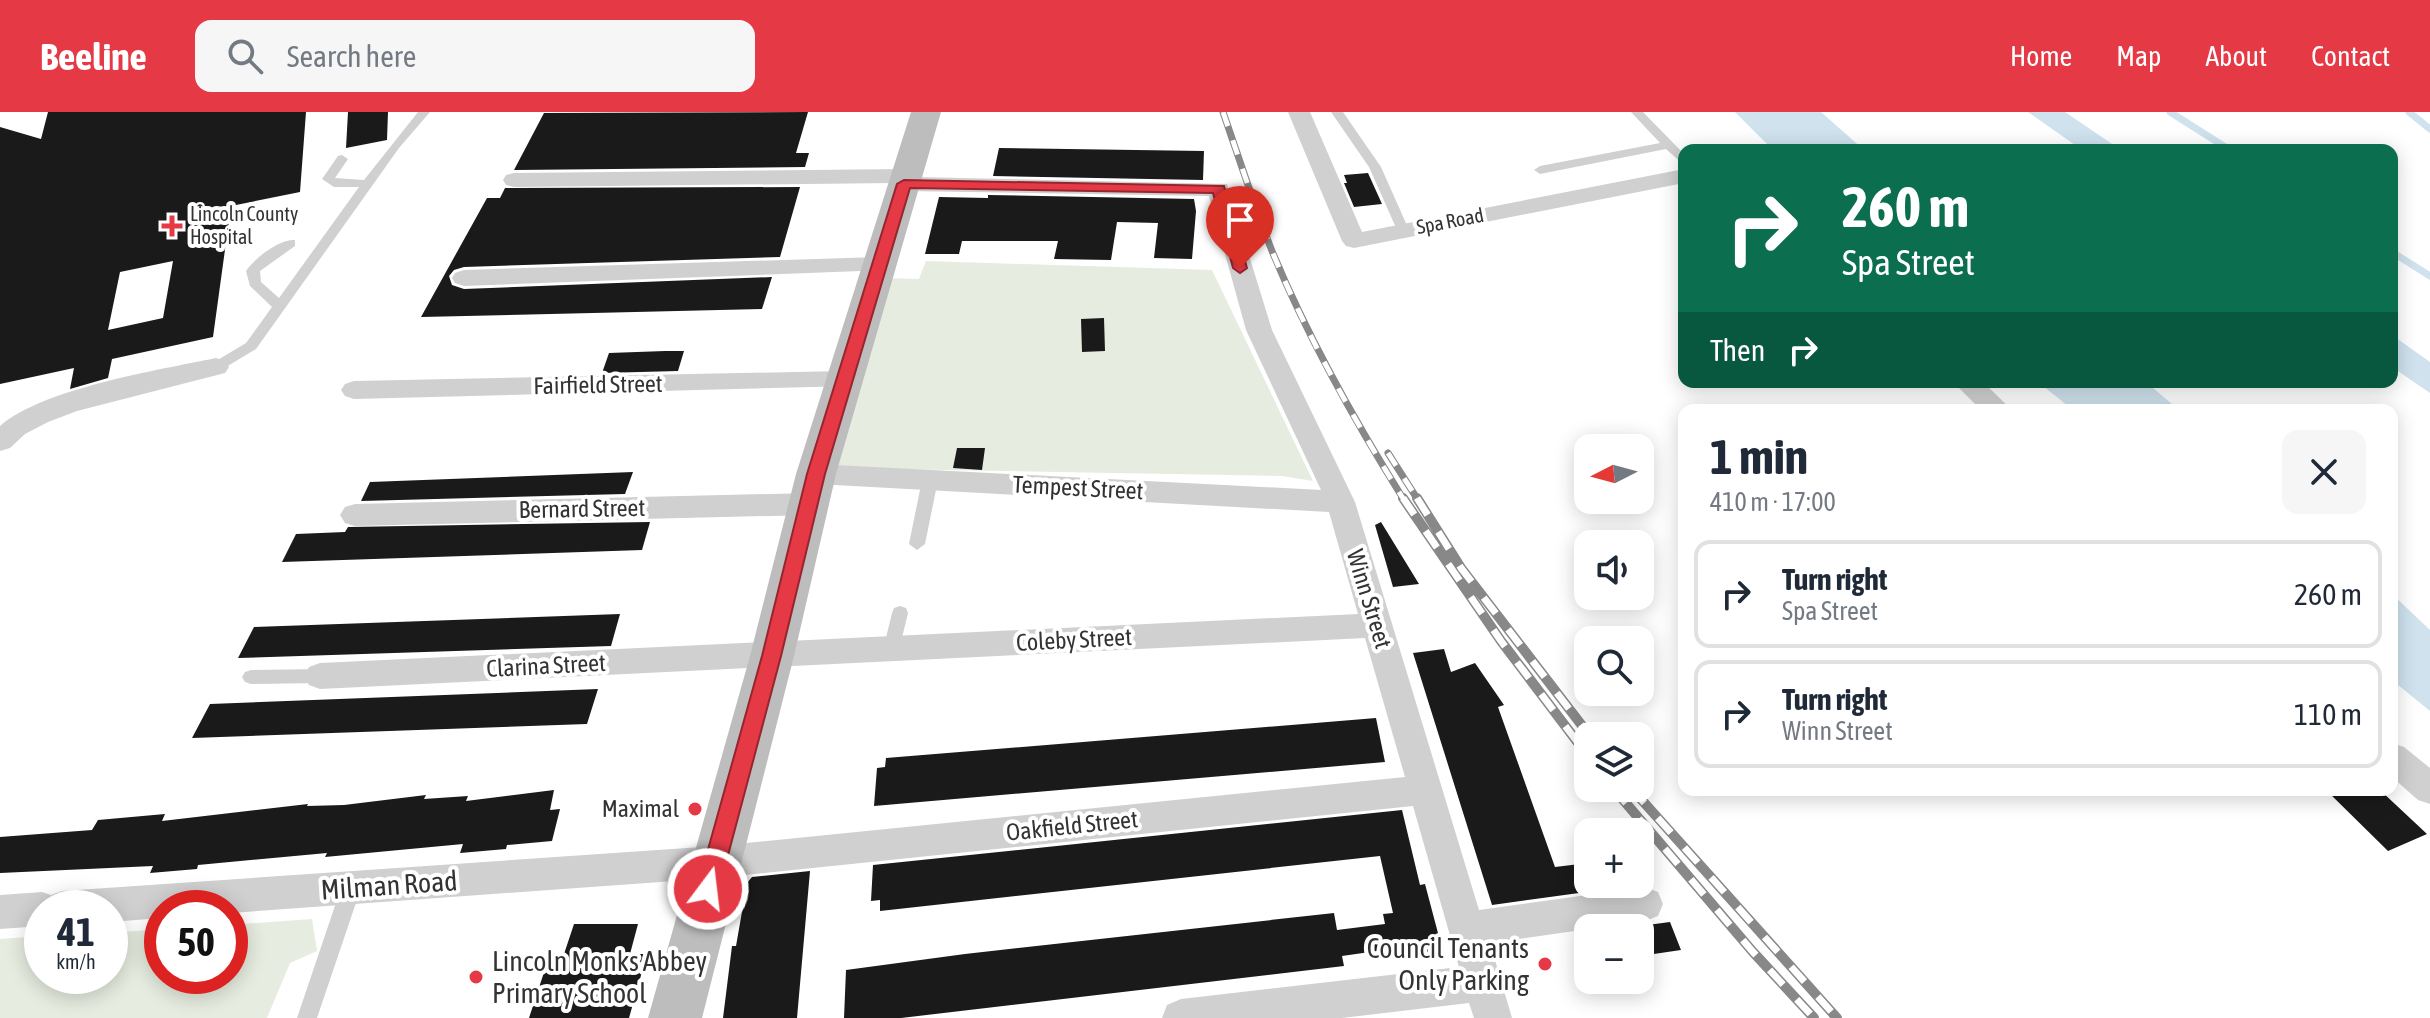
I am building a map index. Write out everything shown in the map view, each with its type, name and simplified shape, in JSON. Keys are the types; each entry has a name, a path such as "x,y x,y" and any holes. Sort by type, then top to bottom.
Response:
{"main road":[{"path":"675,1018 842,380 926,112"}],"street":[{"name":"Spa Road","path":"1299,112 1354,241 1678,177"},
{"path":"514,180 906,180"},
{"name":"Winn Street","path":"906,180 1219,189 1259,330 1341,502 1488,1001"},
{"path":"464,278 878,265"},
{"path":"3,433 112,392 216,367"},
{"name":"Fairfield Street","path":"354,390 842,380"},
{"path":"1973,388 1991,404"},
{"name":"Tempest Street","path":"812,489 930,480 1341,502"},
{"name":"Bernard Street","path":"355,515 812,489"},
{"name":"Coleby Street","path":"772,656 1377,625"},
{"name":"Clarina Street","path":"320,676 772,656"},
{"path":"2398,762 2430,789"},
{"name":"Oakfield Street","path":"716,862 1428,790"},
{"name":"Milman Road","path":"128,903 716,862"},
{"path":"1468,929 1645,904"},
{"path":"0,912 24,910"},
{"path":"1181,1018 1488,1001"}],"lane":[{"path":"216,367 251,346 395,146 424,112"},
{"path":"1337,112 1375,167 1403,230"},
{"path":"1637,112 1678,155"},
{"path":"1540,170 1668,145"},
{"path":"342,159 328,179 334,183 368,184"},
{"path":"280,307 255,283 253,271 290,243"},
{"path":"917,544 930,480"},
{"path":"891,650 900,613"},
{"path":"251,677 320,676"},
{"path":"307,1018 351,888"}],"shaded area":[{"path":"926,261 1212,270 1313,481 1282,476 829,468 882,278 919,279"},
{"path":"312,919 317,951 290,963 267,1018 0,1018 0,939 24,937 24,994 128,994 128,932 144,930 144,994 248,994 248,924"}],"water":[{"path":"1735,112 1821,112 1857,144 1767,144"},
{"path":"2028,112 2065,112 2112,144 2073,144"},
{"path":"2398,339 2430,362 2430,393 2398,371"},
{"path":"2046,388 2153,388 2172,404 2066,404"},
{"path":"2398,600 2430,630 2430,711 2398,685"}],"building":[{"name":"Lincoln County Hospital","path":"48,112 306,112 300,192 231,206 213,337 112,359 108,378 70,389 74,368 0,384 0,127 41,139","holes":["173,261 163,318 108,330 120,272"]},
{"path":"348,112 388,112 387,140 346,148"},
{"path":"808,112 796,153 809,153 805,167 514,170 544,113"},
{"path":"999,148 1204,151 1203,180 993,176"},
{"path":"1368,173 1382,204 1354,207 1344,175"},
{"path":"800,187 780,257 464,267 454,270 449,276 452,285 464,289 772,277 762,309 421,317 487,198 500,198 505,188"},
{"path":"988,195 1194,199 1192,259 1154,258 1158,223 1117,222 1111,260 1054,259 1058,241 962,241 959,254 925,254 939,197 988,198"},
{"path":"1104,318 1105,351 1082,352 1081,319"},
{"path":"684,351 678,371 602,373 609,353"},
{"path":"957,448 985,448 982,470 953,468"},
{"path":"633,472 625,494 361,501 370,482"},
{"path":"650,522 642,550 282,562 296,534 345,532 348,527"},
{"path":"1381,522 1419,584 1393,587 1375,525"},
{"path":"620,614 611,646 238,658 254,627"},
{"path":"1444,649 1451,672 1475,663 1504,705 1498,707 1555,867 1574,865 1574,894 1492,905 1413,653"},
{"path":"598,689 587,724 192,738 210,704"},
{"path":"1376,718 1385,762 874,806 877,768 885,767 886,758"},
{"path":"554,790 550,810 560,809 552,841 507,845 506,849 460,853 463,844 325,857 327,853 198,865 197,869 150,873 153,866 0,873 0,837 92,830 98,820 165,814 162,821 308,804 344,805 426,795 424,799 468,796 466,801"},
{"path":"2332,796 2386,796 2427,834 2388,851"},
{"path":"1402,810 1420,885 1425,884 1443,952 1393,959 1391,949 1342,956 1344,966 901,1018 844,1018 846,970 1334,913 1337,930 1385,924 1383,914 1393,913 1380,856 880,911 880,900 871,901 873,865"},
{"path":"810,871 797,1018 723,1018 732,946 736,946 747,883 752,877"},
{"path":"1670,922 1681,950 1654,954 1654,924"},
{"path":"574,924 638,924 630,954 647,954 629,1018 529,1018 550,954 564,954"}],"waterway":[{"path":"2170,112 2221,144"},
{"path":"2409,112 2430,129"},
{"path":"2398,256 2430,276"}],"railway":[{"path":"1223,112 1265,234 1286,283 1316,347 1404,500"},
{"path":"1388,453 1418,500"},
{"path":"1403,498 1501,641 1574,737"},
{"path":"1417,498 1461,568 1579,722"},
{"path":"1625,802 1753,952 1814,1018"},
{"path":"1644,802 1837,1018"}],"place":[{"name":"Lincoln County Hospital","path":"172,226"},
{"name":"Maximal","path":"695,809"},
{"name":"Council Tenants Only Parking","path":"1545,964"},
{"name":"Lincoln Monks Abbey Primary School","path":"476,977"}],"route":[{"path":"708,889 772,656 842,380 904,184 1219,189 1240,268"}]}
